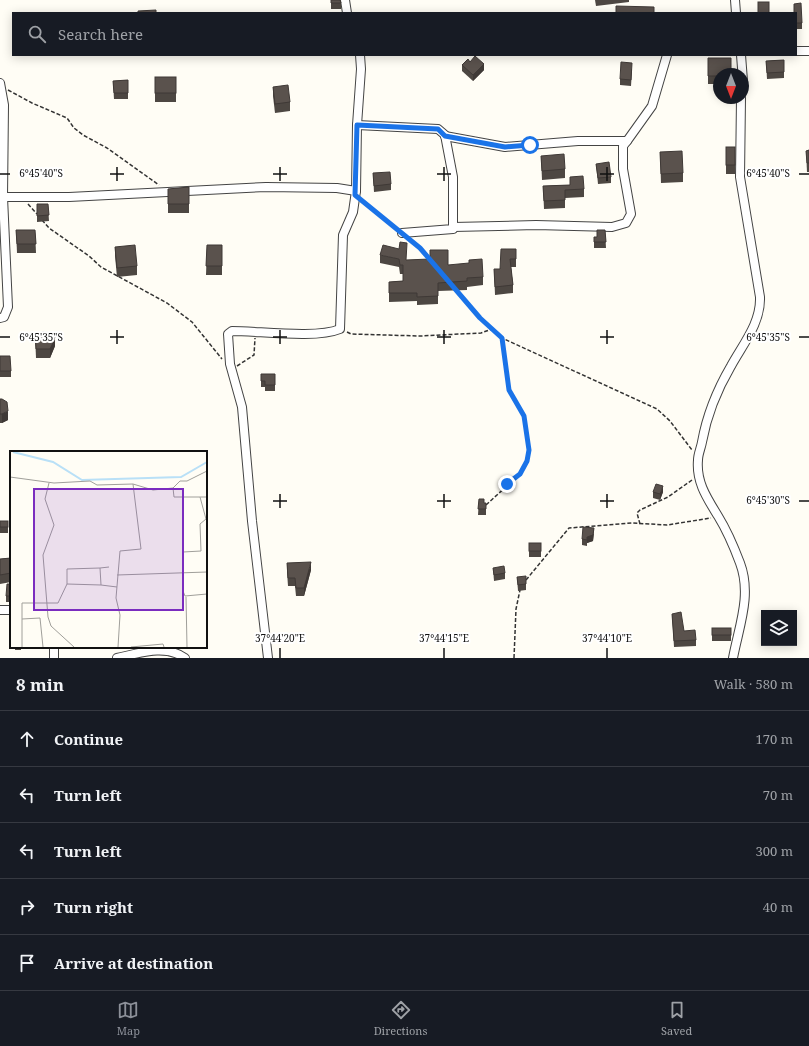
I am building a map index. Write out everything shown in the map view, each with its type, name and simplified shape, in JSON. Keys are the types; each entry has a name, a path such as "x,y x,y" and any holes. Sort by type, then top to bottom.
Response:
{"street":[{"path":"345,0 347,12"},
{"path":"735,0 736,12"},
{"path":"797,51 809,51"},
{"path":"268,658 252,522 242,407 231,368 228,334 232,331 327,332 340,329 342,312 342,246 346,227 353,212 356,193 357,125 361,69 360,56"},
{"path":"402,233 453,229 453,227 536,225 612,227 626,223 631,214 623,169 623,146 652,106 667,56"},
{"path":"741,56 742,68"},
{"path":"0,318 4,317 8,307 2,197 4,105 1,85"},
{"path":"733,658 746,600 740,564 718,516 703,491 698,468 698,459 706,420 711,407 731,365 752,331 759,309 760,297 740,177 742,104"},
{"path":"357,125 438,129 445,136 453,177 453,227"},
{"path":"445,136 505,147 578,141 627,141"},
{"path":"2,197 69,197 266,187 337,188 356,193"},
{"path":"118,658 165,649 185,658"}],"path":[{"path":"1,85 32,103 67,118 74,128 83,135 107,148 158,183 163,192"},
{"path":"356,193 420,248 430,259"},
{"path":"20,197 49,228 64,240 89,256 101,267 162,300 192,322 218,357 231,368 254,355 255,339 260,332"},
{"path":"454,288 480,318 502,338 657,409 670,421 698,459"},
{"path":"340,329 351,334 420,336 481,333 492,329"},
{"path":"486,505 520,474 527,461 529,450 524,416 509,390 502,338"},
{"path":"640,524 637,513 640,510 656,504 687,485 694,477 698,468"},
{"path":"524,582 528,575 542,562 569,528 640,524 667,525 718,516"},
{"path":"514,658 516,609 520,589"}],"building":[{"path":"331,0 340,0 341,3 331,3"},
{"path":"758,2 769,2 769,12 758,12"},
{"path":"801,3 802,23 797,23 797,12 794,12 794,4"},
{"path":"616,6 654,7 654,12 616,12"},
{"path":"156,10 156,12 138,12"},
{"path":"475,56 484,64 473,75 462,65 468,59 470,62"},
{"path":"708,58 731,58 731,68 713,68 713,76 708,76"},
{"path":"784,60 784,72 767,73 766,61"},
{"path":"621,62 632,63 631,80 620,79"},
{"path":"155,77 176,77 176,93 155,93"},
{"path":"128,80 128,93 114,93 113,81"},
{"path":"288,85 290,102 275,104 273,87"},
{"path":"726,147 735,147 735,165 726,165"},
{"path":"809,150 809,163 807,163 806,151"},
{"path":"682,151 683,173 661,174 660,152"},
{"path":"564,154 565,169 542,171 541,156"},
{"path":"609,162 611,177 598,178 596,164"},
{"path":"390,172 391,184 374,186 373,173"},
{"path":"583,176 584,189 565,190 565,200 544,201 543,186 570,185 570,177"},
{"path":"189,187 189,204 168,204 168,189"},
{"path":"37,204 48,204 49,215 37,216"},
{"path":"16,230 35,230 36,244 17,244"},
{"path":"597,230 605,230 606,242 594,242 594,237 597,237"},
{"path":"400,242 407,243 406,260 430,259 430,250 448,250 448,265 469,263 469,260 482,259 483,277 467,278 467,281 438,283 438,296 417,297 417,293 389,293 389,282 403,281 403,265 400,265 399,259 380,255 383,245 399,249"},
{"path":"135,245 137,266 117,268 115,247"},
{"path":"207,245 222,245 222,266 206,266"},
{"path":"501,249 516,249 516,259 510,259 513,285 495,287 494,269 500,269"},
{"path":"43,332 51,333 51,337 55,337 53,343 50,349 36,349 35,334"},
{"path":"0,356 10,356 11,371 0,371"},
{"path":"261,374 275,374 275,385 265,385 265,381 261,381"},
{"path":"0,399 7,402 8,411 2,414 0,414"},
{"path":"656,484 663,486 660,494 653,492"},
{"path":"479,499 484,499 486,509 478,509"},
{"path":"0,521 8,521 8,527 0,527"},
{"path":"583,527 594,528 593,535 587,537 587,540 582,539"},
{"path":"529,543 541,543 541,551 529,551"},
{"path":"10,558 10,573 0,575 0,559"},
{"path":"311,562 304,588 296,588 295,578 288,578 287,563"},
{"path":"504,566 505,573 494,575 493,568"},
{"path":"526,576 526,584 518,585 517,577"},
{"path":"7,584 10,584 10,596 6,596"},
{"path":"681,612 684,631 695,630 696,640 674,641 672,614"},
{"path":"712,628 731,628 731,635 712,635"}],"route":[{"path":"507,484 520,474 527,461 529,450 524,416 509,390 502,338 480,318 420,248 355,195 357,125 403,126 438,129 445,136 505,147 530,145"}]}
